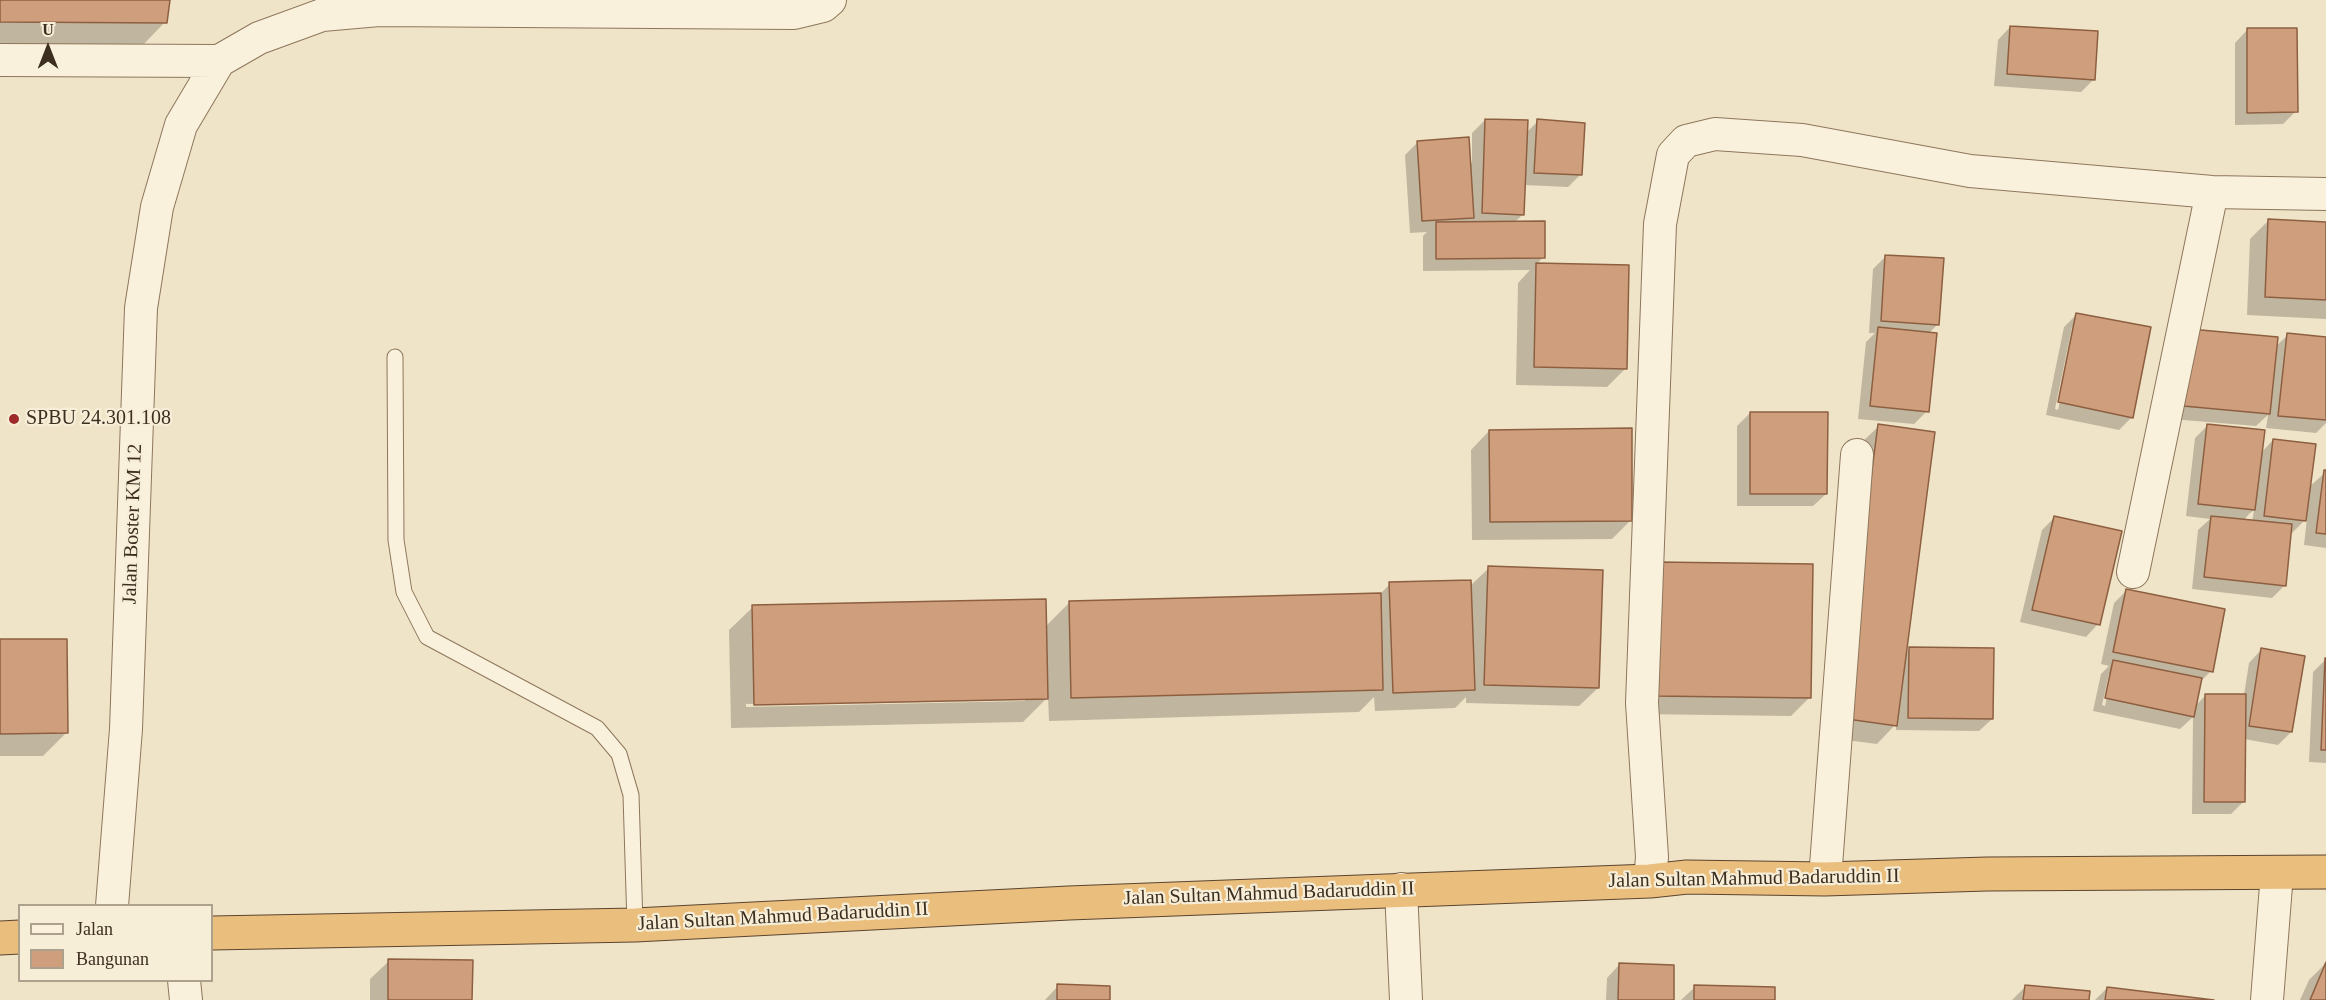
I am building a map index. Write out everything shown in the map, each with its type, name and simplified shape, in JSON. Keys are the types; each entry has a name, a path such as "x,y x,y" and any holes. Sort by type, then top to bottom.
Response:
{"highway":[{"name":"Jalan Sultan Mahmud Badaruddin II","path":"213,933 634,925 1080,902 1650,881 1687,877 1825,879 1987,874 2326,872"},
{"path":"0,938 18,937"}],"street":[{"name":"Jalan Boster KM 12","path":"112,904 126,729 141,308 157,207 181,124 219,61 259,38 323,8 794,13 823,6 830,0"},
{"path":"0,60 219,61"},
{"path":"1650,881 1652,857 1642,703 1660,224 1673,155 1686,141 1715,134 1780,138 1970,171 2212,192 2326,194"},
{"path":"2133,572 2212,192"},
{"path":"1825,879 1857,455"},
{"path":"2267,1000 2277,873"},
{"path":"1401,889 1406,1000"},
{"path":"184,982 186,1000"}],"lane":[{"path":"395,357 396,540 404,592 427,637 597,729 619,754 631,795 634,925"}],"building":[{"path":"0,0 170,0 167,23 0,22"},
{"path":"2010,26 2098,31 2095,80 2007,74"},
{"path":"2247,28 2297,28 2298,112 2247,113"},
{"path":"1485,119 1528,120 1524,215 1482,213"},
{"path":"1537,119 1585,123 1582,175 1534,173"},
{"path":"1469,137 1474,218 1422,221 1417,141"},
{"path":"2268,219 2326,222 2326,300 2265,297"},
{"path":"1545,221 1545,258 1436,259 1436,222"},
{"path":"1885,255 1944,258 1939,325 1881,321"},
{"path":"1536,263 1629,265 1627,369 1534,367"},
{"path":"2076,313 2151,327 2133,418 2058,402"},
{"path":"1878,327 1937,333 1929,412 1870,406"},
{"path":"2190,329 2278,337 2270,414 2183,406"},
{"path":"2287,333 2326,337 2326,420 2278,416"},
{"path":"1750,412 1828,412 1827,494 1750,494"},
{"path":"1878,424 1935,432 1897,726 1840,718"},
{"path":"2207,424 2265,430 2255,510 2198,504"},
{"path":"1632,428 1632,521 1490,522 1489,430"},
{"path":"2273,439 2316,444 2306,521 2264,516"},
{"path":"2324,470 2326,470 2326,534 2316,533"},
{"path":"2054,516 2122,531 2100,625 2032,610"},
{"path":"2211,516 2292,524 2286,586 2204,577"},
{"path":"1656,562 1813,564 1811,698 1654,696"},
{"path":"1488,566 1603,570 1599,688 1484,685"},
{"path":"1471,580 1475,690 1393,693 1389,582"},
{"path":"2126,589 2225,609 2213,672 2113,652"},
{"path":"1381,593 1383,690 1071,698 1069,601"},
{"path":"1046,599 1048,699 754,705 752,605"},
{"path":"0,639 67,639 68,733 0,734"},
{"path":"1909,647 1994,648 1993,719 1908,718"},
{"path":"2261,648 2305,656 2292,732 2249,726"},
{"path":"2325,658 2326,750 2321,750"},
{"path":"2113,660 2202,678 2194,717 2105,698"},
{"path":"2205,694 2246,694 2245,802 2204,802"},
{"path":"388,959 473,960 472,1000 388,1000"},
{"path":"2326,962 2326,1000 2310,1000"},
{"path":"1619,963 1674,965 1674,1000 1618,1000"},
{"path":"1057,984 1110,986 1110,1000 1057,1000"},
{"path":"1694,985 1775,987 1775,1000 1694,1000"},
{"path":"2025,985 2090,991 2089,1000 2023,1000"},
{"path":"2107,987 2214,1000 2105,1000"}],"place":[{"name":"SPBU 24.301.108","path":"14,419"}]}
